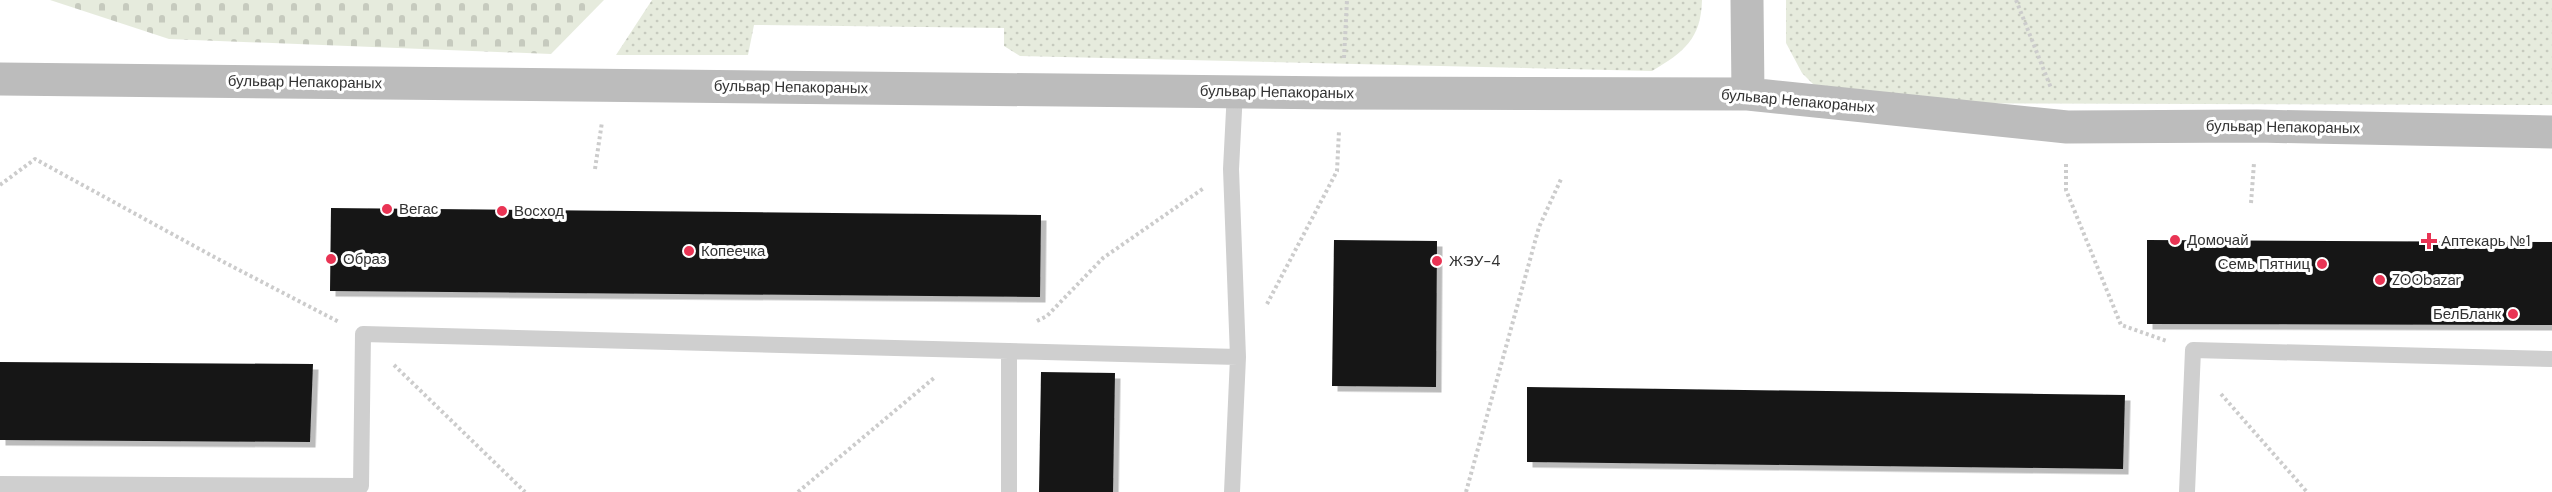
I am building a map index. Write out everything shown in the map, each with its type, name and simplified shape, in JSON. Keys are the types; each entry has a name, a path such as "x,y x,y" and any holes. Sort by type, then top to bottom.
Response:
{"main road":[{"path":"1747,0 1748,94"},
{"name":"бульвар Непакораных","path":"0,79 1340,93 1748,94 2067,127 2257,126 2552,132"}],"lane":[{"path":"1232,492 1238,357 1232,169 1235,91"},
{"path":"0,484 361,486 363,334 1238,357"},
{"path":"1009,351 1009,492"},
{"path":"2187,492 2193,356 2552,359"}],"path":[{"path":"1266,305 1337,171 1347,0"},
{"path":"2016,0 2067,127 2066,190 2121,325 2193,356 2307,492"},
{"path":"595,169 602,121"},
{"path":"0,185 35,159 216,258 363,334 525,492"},
{"path":"1466,492 1539,227 1562,177"}],"green space":[{"path":"50,0 604,0 551,54 169,39"},
{"path":"652,0 1702,0 1698,25 1689,43 1652,71 1020,56 1004,46 1004,28 754,25 748,55 616,55"},
{"path":"1786,0 2552,0 2552,105 1850,103 1825,96 1802,73 1786,43"}],"building":[{"path":"331,208 1041,215 1040,297 330,291"},
{"path":"1334,240 1437,241 1436,387 1332,386"},
{"path":"2147,240 2552,242 2552,325 2147,324"},
{"path":"0,362 313,364 310,442 0,440"},
{"path":"1041,372 1115,373 1113,492 1039,492"},
{"path":"1527,387 2125,395 2123,469 1527,462"}],"place":[{"name":"Вегас","path":"387,209"},
{"name":"Восход","path":"502,211"},
{"name":"Домочай","path":"2175,240"},
{"name":"Аптекарь №1","path":"2429,241"},
{"name":"Копеечка","path":"689,251"},
{"name":"Образ","path":"331,259"},
{"name":"ЖЭУ-4","path":"1437,261"},
{"name":"Семь Пятниц","path":"2322,264"},
{"name":"ZOObazar","path":"2380,280"},
{"name":"БелБланк","path":"2513,314"}]}
